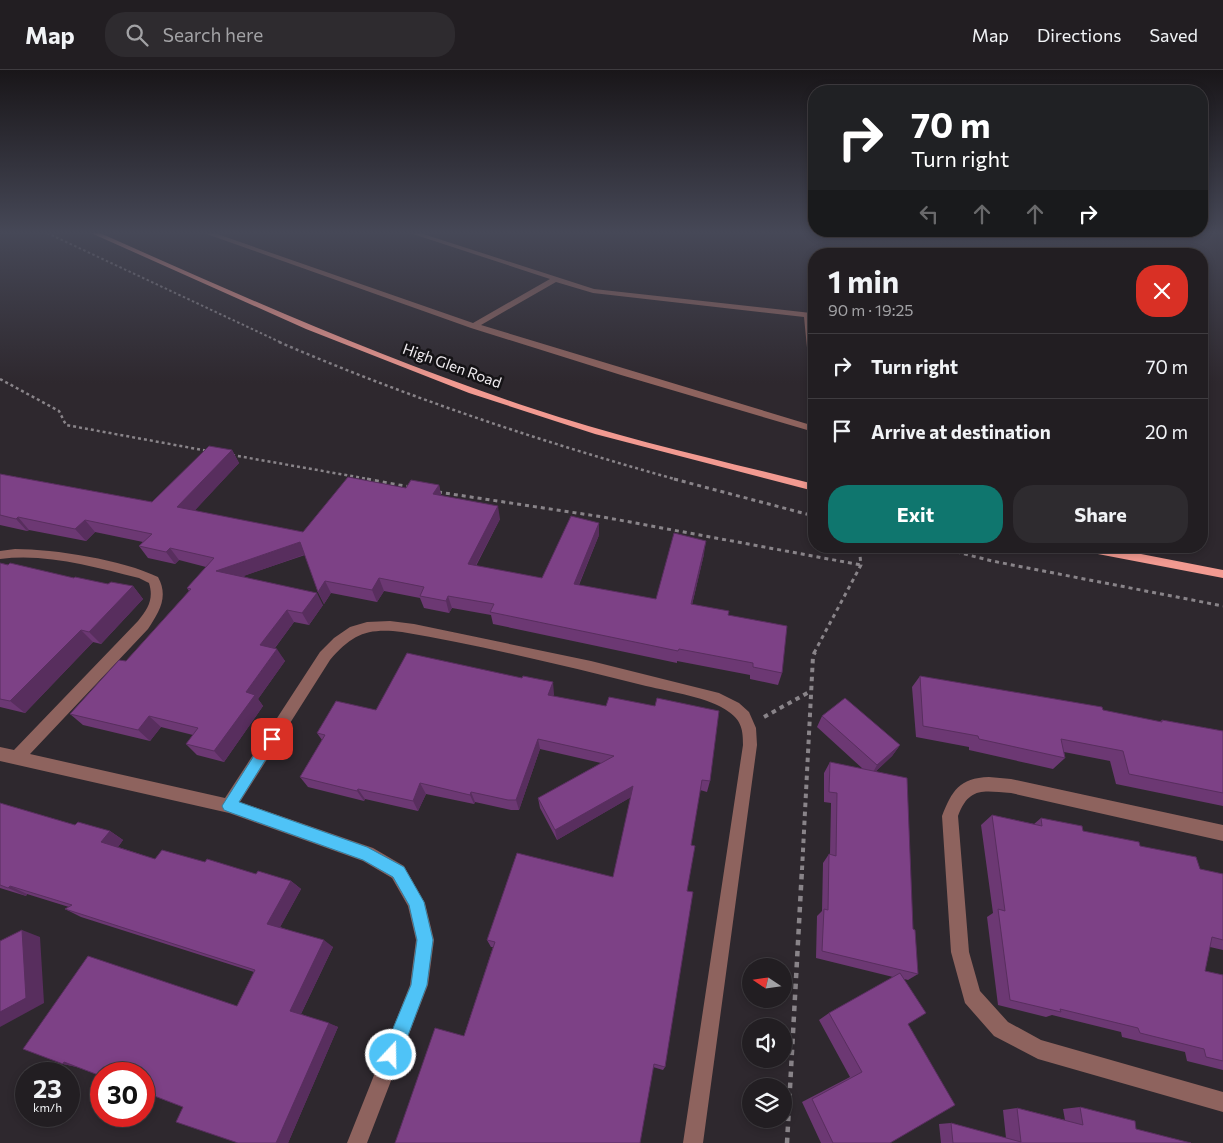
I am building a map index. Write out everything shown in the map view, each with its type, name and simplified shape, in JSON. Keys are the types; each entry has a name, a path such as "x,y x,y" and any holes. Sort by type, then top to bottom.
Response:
{"main road":[{"name":"High Glen Road","path":"206,283 374,355 454,384 610,435 808,486"},
{"path":"1114,553 1223,574"}],"street":[{"path":"351,283 474,326 808,427"},
{"path":"474,326 549,283"},
{"path":"564,283 593,292 808,315"},
{"path":"0,555 20,552 39,553 142,574 154,580 159,592 155,608 143,624 17,758"},
{"path":"229,806 325,656 342,638 355,629 370,626 387,626 414,630 634,676 719,699 732,705 743,714 750,724 750,745 693,1143"},
{"path":"0,754 229,806 367,854 398,872 416,902 425,940 419,985 357,1143"},
{"path":"1223,833 1011,786 986,784 968,787 956,799 950,816 960,952 972,996 1001,1029 1038,1049 1223,1102"}],"path":[{"path":"0,379 59,411 66,425 211,451"},
{"path":"230,454 413,488"},
{"path":"433,491 603,517 861,565"},
{"path":"787,1143 813,656 861,565 860,553"},
{"path":"961,553 992,561 1223,606"},
{"path":"750,724 812,690"}],"building":[{"path":"209,446 232,450 177,507 303,532 348,477 406,488 411,480 439,485 433,494 498,506 468,564 542,578 571,516 599,523 574,584 656,599 674,533 706,541 691,604 729,611 728,615 787,626 782,673 753,667 753,663 679,649 678,651 490,612 494,604 448,596 446,601 420,596 424,587 379,578 372,590 325,581 318,592 300,542 216,571 317,593 302,613 287,610 260,645 277,649 246,692 255,695 214,751 186,744 198,728 149,716 138,730 70,714 119,660 126,661 191,589 187,588 214,558 170,548 166,552 139,546 152,534 85,520 75,529 0,515 0,474 152,502"},
{"path":"0,563 8,565 10,563 108,584 111,582 133,586 89,632 81,630 10,701 0,699"},
{"path":"407,653 522,678 523,676 553,682 548,695 606,706 609,697 655,706 657,698 719,711 710,781 702,780 691,845 695,846 687,891 693,892 665,1067 654,1064 640,1143 395,1143 435,1028 464,1036 495,942 487,940 517,853 613,877 633,786 555,830 538,798 614,756 538,739 516,800 471,792 470,795 420,783 413,801 358,789 357,791 300,777 325,735 317,733 336,701 376,710"},
{"path":"920,676 1102,707 1103,710 1162,722 1162,720 1223,731 1223,793 1129,774 1123,751 1061,739 1065,758 979,739 978,736 923,726"},
{"path":"845,698 900,745 877,765 822,716"},
{"path":"830,762 907,778 913,929 915,930 918,974 822,951 824,909 828,910 829,854 836,856 837,793 829,792"},
{"path":"0,803 75,825 78,822 110,831 101,842 155,859 162,850 205,862 207,859 256,874 258,871 291,881 267,924 324,940 290,1011 329,1023 276,1143 238,1143 176,1122 183,1107 155,1096 155,1062 90,1062 90,1072 80,1068 80,1062 58,1062 23,1049 88,956 237,1006 255,970 65,909 72,905 10,886 8,888 0,885"},
{"path":"992,815 1042,826 1041,818 1082,826 1083,831 1139,842 1140,846 1196,857 1200,869 1223,874 1223,940 1212,937 1205,971 1223,975 1223,1061 1206,1057 1204,1049 1140,1033 1138,1028 1060,1009 1061,1012 1010,1000 998,909 1005,911"},
{"path":"22,930 26,998 0,1012 0,941"},
{"path":"900,973 926,1013 908,1024 955,1105 890,1143 833,1143 812,1099 862,1072 829,1013"},
{"path":"1080,1107 1135,1121 1136,1129 1191,1143 953,1143 951,1123 1021,1142 1017,1108 1083,1125"}],"route":[{"path":"272,739 229,806 367,854 398,872 416,902 425,940 419,985 391,1055"}]}
